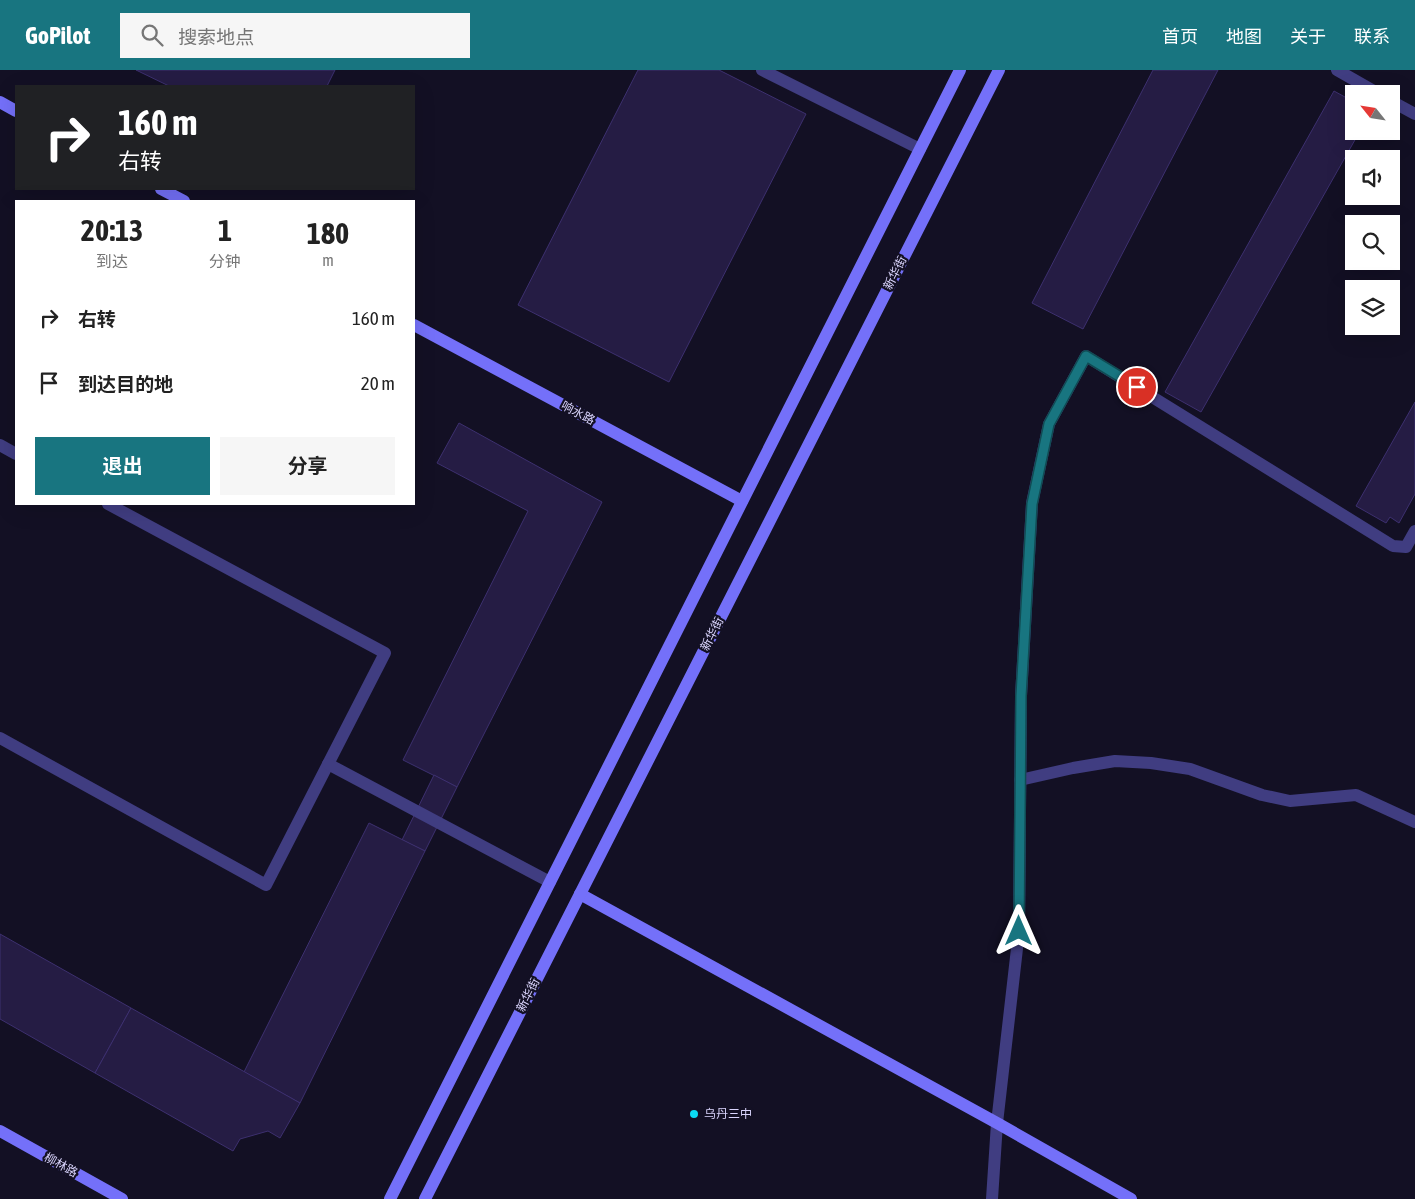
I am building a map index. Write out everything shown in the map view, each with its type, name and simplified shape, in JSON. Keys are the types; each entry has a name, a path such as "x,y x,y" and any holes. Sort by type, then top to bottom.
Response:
{"main road":[{"path":"390,1199 960,70"},
{"name":"新华街","path":"425,1199 999,70"},
{"path":"0,102 15,110"},
{"path":"163,190 182,200"},
{"name":"响水路","path":"415,326 742,501"},
{"path":"580,894 997,1123 1131,1199"},
{"name":"柳林路","path":"0,1131 122,1199"}],"street":[{"path":"762,70 920,149"},
{"path":"1338,70 1364,85"},
{"path":"1400,105 1415,114"},
{"path":"992,1199 997,1123 1019,931 1021,696 1032,504 1049,424 1086,356 1393,546 1406,548 1415,531"},
{"path":"0,445 15,453"},
{"path":"0,738 266,885 385,653 110,505"},
{"path":"1020,780 1115,761 1152,763 1190,769 1262,795 1290,801 1356,794 1415,822"},
{"path":"328,764 550,882"}],"building":[{"path":"136,70 335,70 328,85 167,85"},
{"path":"638,70 719,70 806,114 669,382 518,305"},
{"path":"1153,70 1218,70 1083,329 1032,303"},
{"path":"1334,91 1345,97 1345,140 1355,140 1349,150 1345,150 1345,158 1201,412 1165,392"},
{"path":"1415,402 1415,494 1399,523 1390,517 1386,523 1356,506"},
{"path":"459,423 602,502 457,787 403,760 528,511 437,463"},
{"path":"434,775 457,787 425,851 402,840"},
{"path":"369,823 425,851 300,1103 244,1072"},
{"path":"0,934 131,1008 95,1073 0,1019"},
{"path":"131,1008 300,1103 280,1138 268,1131 240,1139 233,1151 95,1073"}],"place":[{"name":"乌丹三中","path":"694,1114"}],"route":[{"path":"1019,931 1021,696 1032,504 1049,424 1086,356 1137,387"}]}
